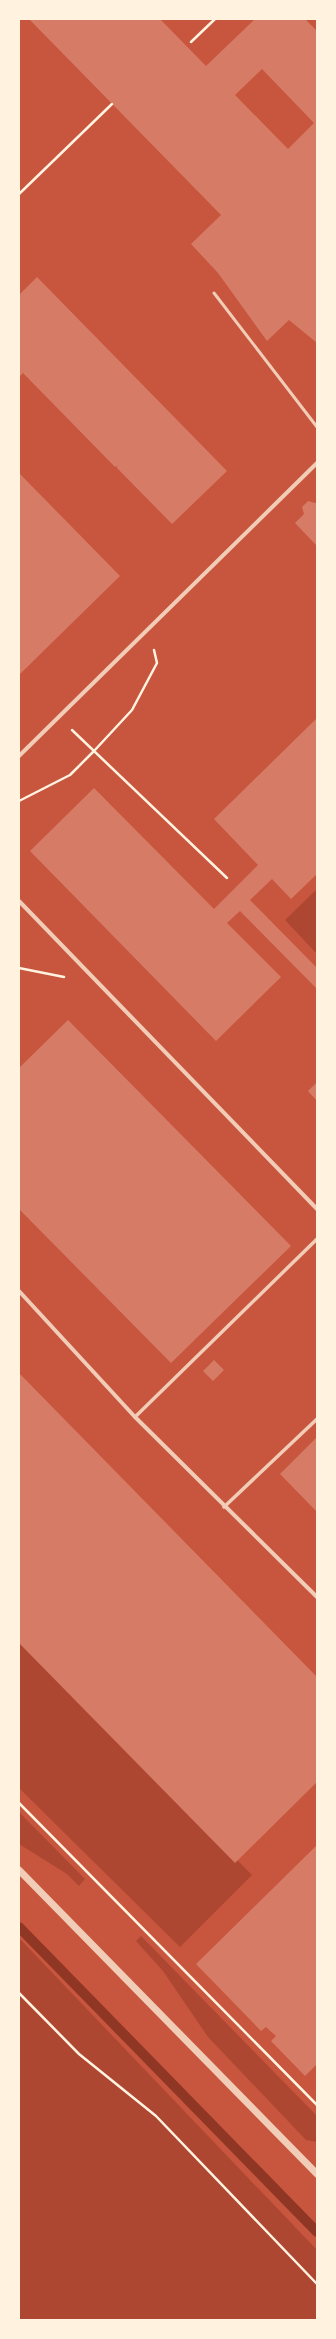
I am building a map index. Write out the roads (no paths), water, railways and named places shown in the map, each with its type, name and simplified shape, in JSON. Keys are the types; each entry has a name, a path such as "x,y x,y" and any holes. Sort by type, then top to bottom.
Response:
{"street":[{"path":"19,756 317,463"},
{"path":"19,901 317,1209"},
{"path":"135,1417 317,1239"},
{"path":"19,1291 135,1417 224,1507 317,1597"},
{"path":"224,1507 317,1419"},
{"path":"19,1870 317,2174"}],"lane":[{"path":"214,293 317,427"}],"waterway":[{"path":"19,1927 317,2232"}]}
